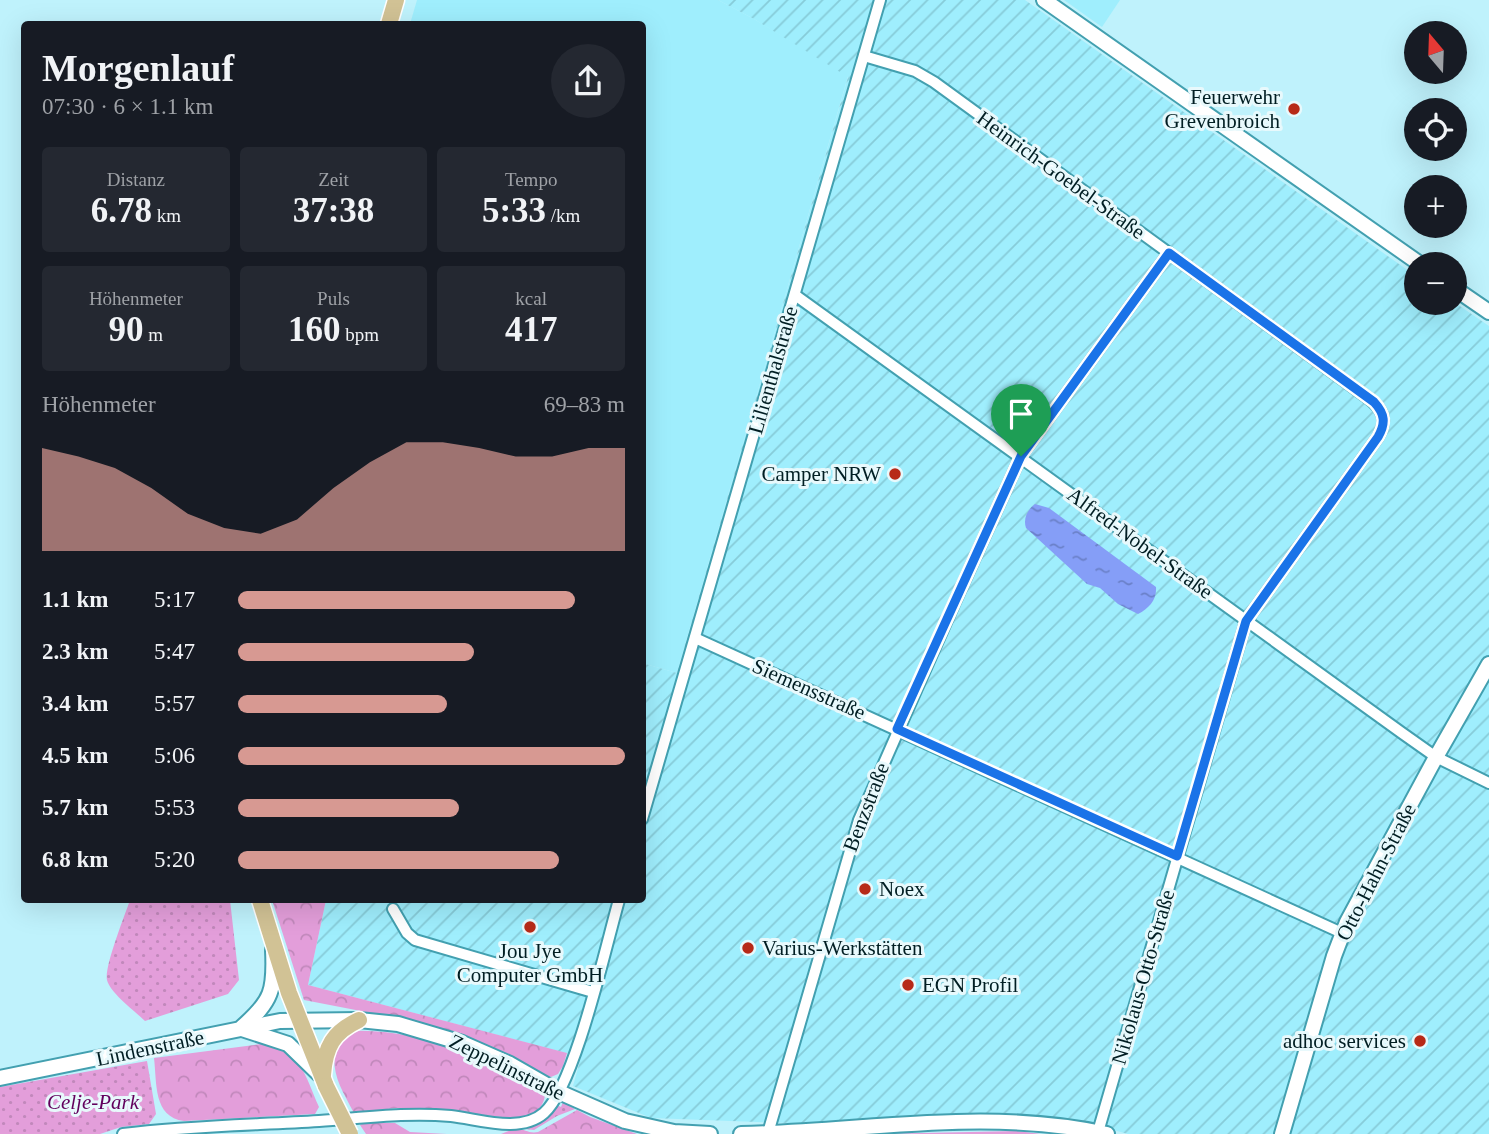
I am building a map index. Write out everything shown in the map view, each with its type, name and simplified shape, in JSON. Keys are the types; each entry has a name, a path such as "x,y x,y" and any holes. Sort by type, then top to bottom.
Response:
{"main road":[{"path":"389,21 396,0"},
{"path":"261,903 299,1019 324,1081 350,1134"},
{"path":"324,1081 324,1057 328,1044 339,1031 359,1020"}],"street":[{"name":"Lilienthalstraße","path":"646,805 880,0"},
{"path":"1044,0 1404,253"},
{"name":"Heinrich-Goebel-Straße","path":"864,55 915,71 934,82 1379,407 1384,417 1383,428 1378,437 1246,621"},
{"name":"Benzstraße","path":"768,1133 850,847 864,807 1021,456 1169,253"},
{"name":"Alfred-Nobel-Straße","path":"795,295 1436,757 1489,783"},
{"path":"1467,297 1489,312"},
{"name":"Nikolaus-Otto-Straße","path":"1103,1133 1177,856 1246,621"},
{"name":"Siemensstraße","path":"695,638 1342,933"},
{"name":"Otto-Hahn-Straße","path":"1282,1134 1342,933 1489,664"},
{"path":"123,1134 387,1114 451,1116 506,1124 523,1123 542,1115 559,1092 570,1067 618,903"},
{"path":"393,909 407,933 415,940 593,992"},
{"path":"272,942 273,971 268,1000 241,1028 288,1044 324,1081"},
{"name":"Zeppelinstraße","path":"299,1019 398,1024 461,1043 503,1061 559,1092 632,1123 674,1132 710,1134"},
{"name":"Lindenstraße","path":"0,1078 241,1028 299,1019"},
{"path":"741,1134 973,1120 1044,1124 1103,1133"}],"shaded area":[{"path":"417,0 718,0 848,76 677,673 646,664 646,21 411,21"},
{"path":"718,0 1025,0 1404,268 1404,315 1467,315 1467,311 1489,326 1489,1134 1128,1134 1084,1122 978,1114 911,1115 815,1124 651,1118 573,1086 581,1057 308,985 325,903 646,903 646,664 677,673 848,77"},
{"path":"1064,0 1120,0 1102,27"}],"green space":[{"path":"129,903 230,903 239,980 228,994 145,1021 109,985 107,973"},
{"path":"273,903 325,903 308,985 567,1053 558,1074 551,1077 536,1073 461,1034 304,1000"},
{"path":"352,1031 374,1031 427,1039 481,1056 528,1081 545,1095 544,1100 536,1111 518,1119 421,1108 354,1113 344,1095 334,1062 336,1042"},
{"path":"261,1044 285,1050 293,1057 305,1074 319,1107 315,1114 184,1121 174,1118 162,1106 158,1097 154,1058"},
{"name":"Celje-Park","path":"147,1061 156,1114 149,1124 121,1127 100,1134 0,1134 0,1087"},
{"path":"563,1102 575,1109 534,1130 525,1129 539,1124 557,1105 561,1107"},
{"path":"577,1110 637,1134 501,1134 517,1129 538,1132"},
{"path":"395,1123 410,1132 447,1134 366,1134 360,1125"},
{"path":"1017,1131 1041,1134 876,1134"}],"water":[{"path":"1035,504 1049,508 1156,587 1154,600 1149,606 1138,614 1118,604 1100,588 1087,584 1026,528 1026,515"}],"place":[{"name":"Feuerwehr Grevenbroich","path":"1294,109"},
{"name":"Camper NRW","path":"895,474"},
{"name":"Noex","path":"865,889"},
{"name":"Jou Jye Computer GmbH","path":"530,927"},
{"name":"Varius-Werkstätten","path":"748,948"},
{"name":"EGN Profil","path":"908,985"},
{"name":"adhoc services","path":"1420,1041"}],"route":[{"path":"1169,253 1376,404 1382,413 1384,425 1378,437 1246,621 1177,856 897,729 1021,456 1169,253"}]}
